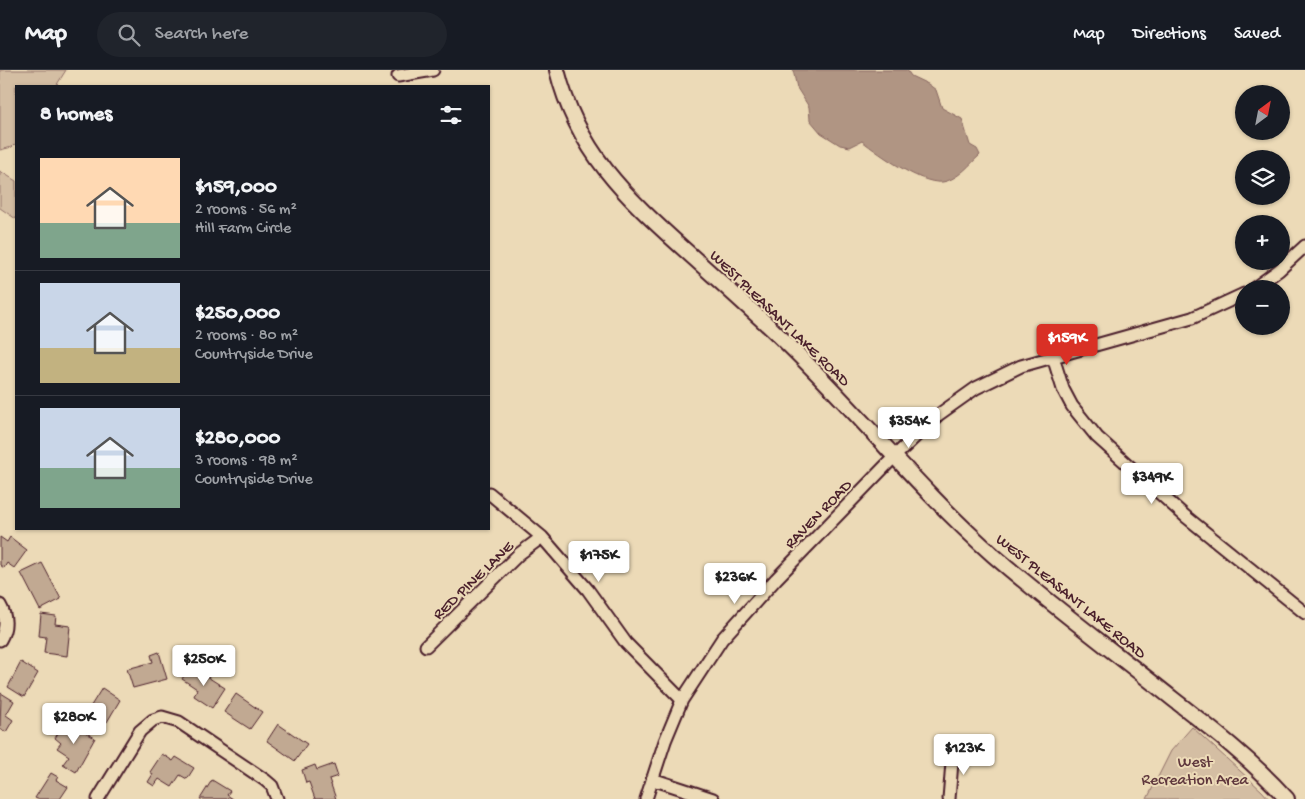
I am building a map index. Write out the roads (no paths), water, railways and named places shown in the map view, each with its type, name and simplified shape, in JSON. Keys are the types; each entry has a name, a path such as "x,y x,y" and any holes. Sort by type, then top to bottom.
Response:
{"street":[{"path":"398,76 433,70"},
{"name":"WEST PLEASANT LAKE ROAD","path":"556,70 570,111 583,138 599,164 639,209 789,345 992,554 1210,728 1247,759 1286,799"},
{"path":"1265,280 1303,251"},
{"name":"RAVEN ROAD","path":"646,799 665,741 682,700 722,639 776,579 895,456 934,419 976,388 1021,366 1192,318 1235,298"},
{"path":"1053,357 1063,390 1072,406 1097,436 1185,516 1305,613"},
{"path":"490,494 542,537 588,590 626,643 682,700"},
{"name":"RED PINE LANE","path":"426,646 519,554 542,537"},
{"path":"0,640 6,625 2,610"},
{"path":"98,799 140,731 153,720 162,718 179,722 265,780 272,786 277,798"},
{"path":"949,799 953,750"},
{"path":"652,779 713,799"}],"park label":[{"name":"West Recreation Area","path":"1195,769"}]}
